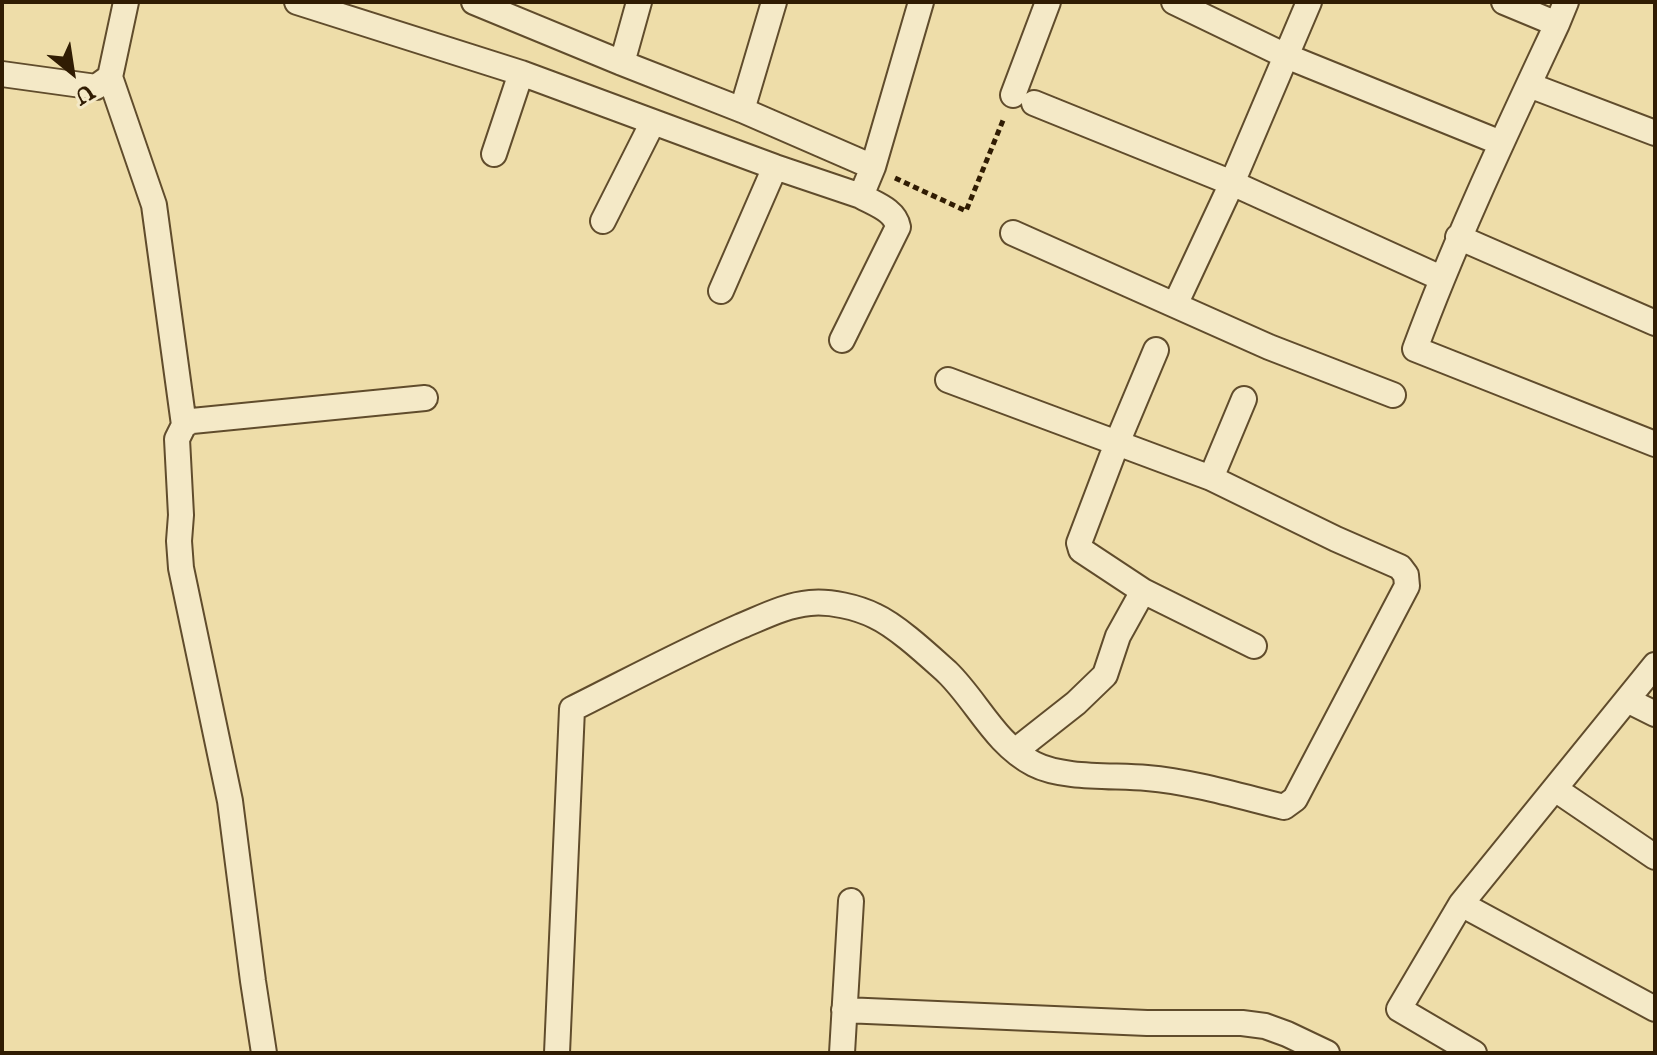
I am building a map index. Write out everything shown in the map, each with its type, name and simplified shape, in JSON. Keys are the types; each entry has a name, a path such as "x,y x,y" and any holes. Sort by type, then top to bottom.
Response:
{"street":[{"path":"126,2 110,77 154,205 184,425 177,439 181,568 230,801 264,1053"},
{"path":"297,2 521,73 861,196 892,214 898,227 842,340"},
{"path":"622,63 639,2"},
{"path":"742,110 774,2"},
{"path":"861,196 873,167 921,2"},
{"path":"1048,2 1024,99 1232,183 1441,278"},
{"path":"1174,2 1286,56 1501,143"},
{"path":"1175,305 1232,183 1309,2"},
{"path":"1504,2 1562,13 1458,237 1415,349 1655,444"},
{"path":"481,3 873,167"},
{"path":"494,154 521,73"},
{"path":"2,74 96,87 110,77"},
{"path":"1529,85 1655,133"},
{"path":"603,221 653,122"},
{"path":"721,291 775,167"},
{"path":"1013,233 1269,347 1393,395"},
{"path":"1458,237 1655,323"},
{"path":"1156,350 1079,543 1081,550 1143,591 1254,646"},
{"path":"557,1053 572,709 706,642 773,613 809,603 832,604 875,616 955,681 1015,751 1033,764 1053,772 1172,781 1284,807 1295,799 1407,586 1406,575 1400,567 1211,478 948,380"},
{"path":"184,425 192,421 425,398"},
{"path":"1211,478 1244,399"},
{"path":"1015,751 1076,703 1105,675 1118,636 1143,591"},
{"path":"1474,1053 1399,1009 1461,904 1655,665"},
{"path":"1627,700 1655,714"},
{"path":"1555,789 1655,857"},
{"path":"842,1053 851,901"},
{"path":"1461,904 1655,1009"},
{"path":"844,1010 1147,1023 1242,1023 1265,1026 1327,1053"}],"path":[{"path":"873,167 966,211 1024,99"}]}
